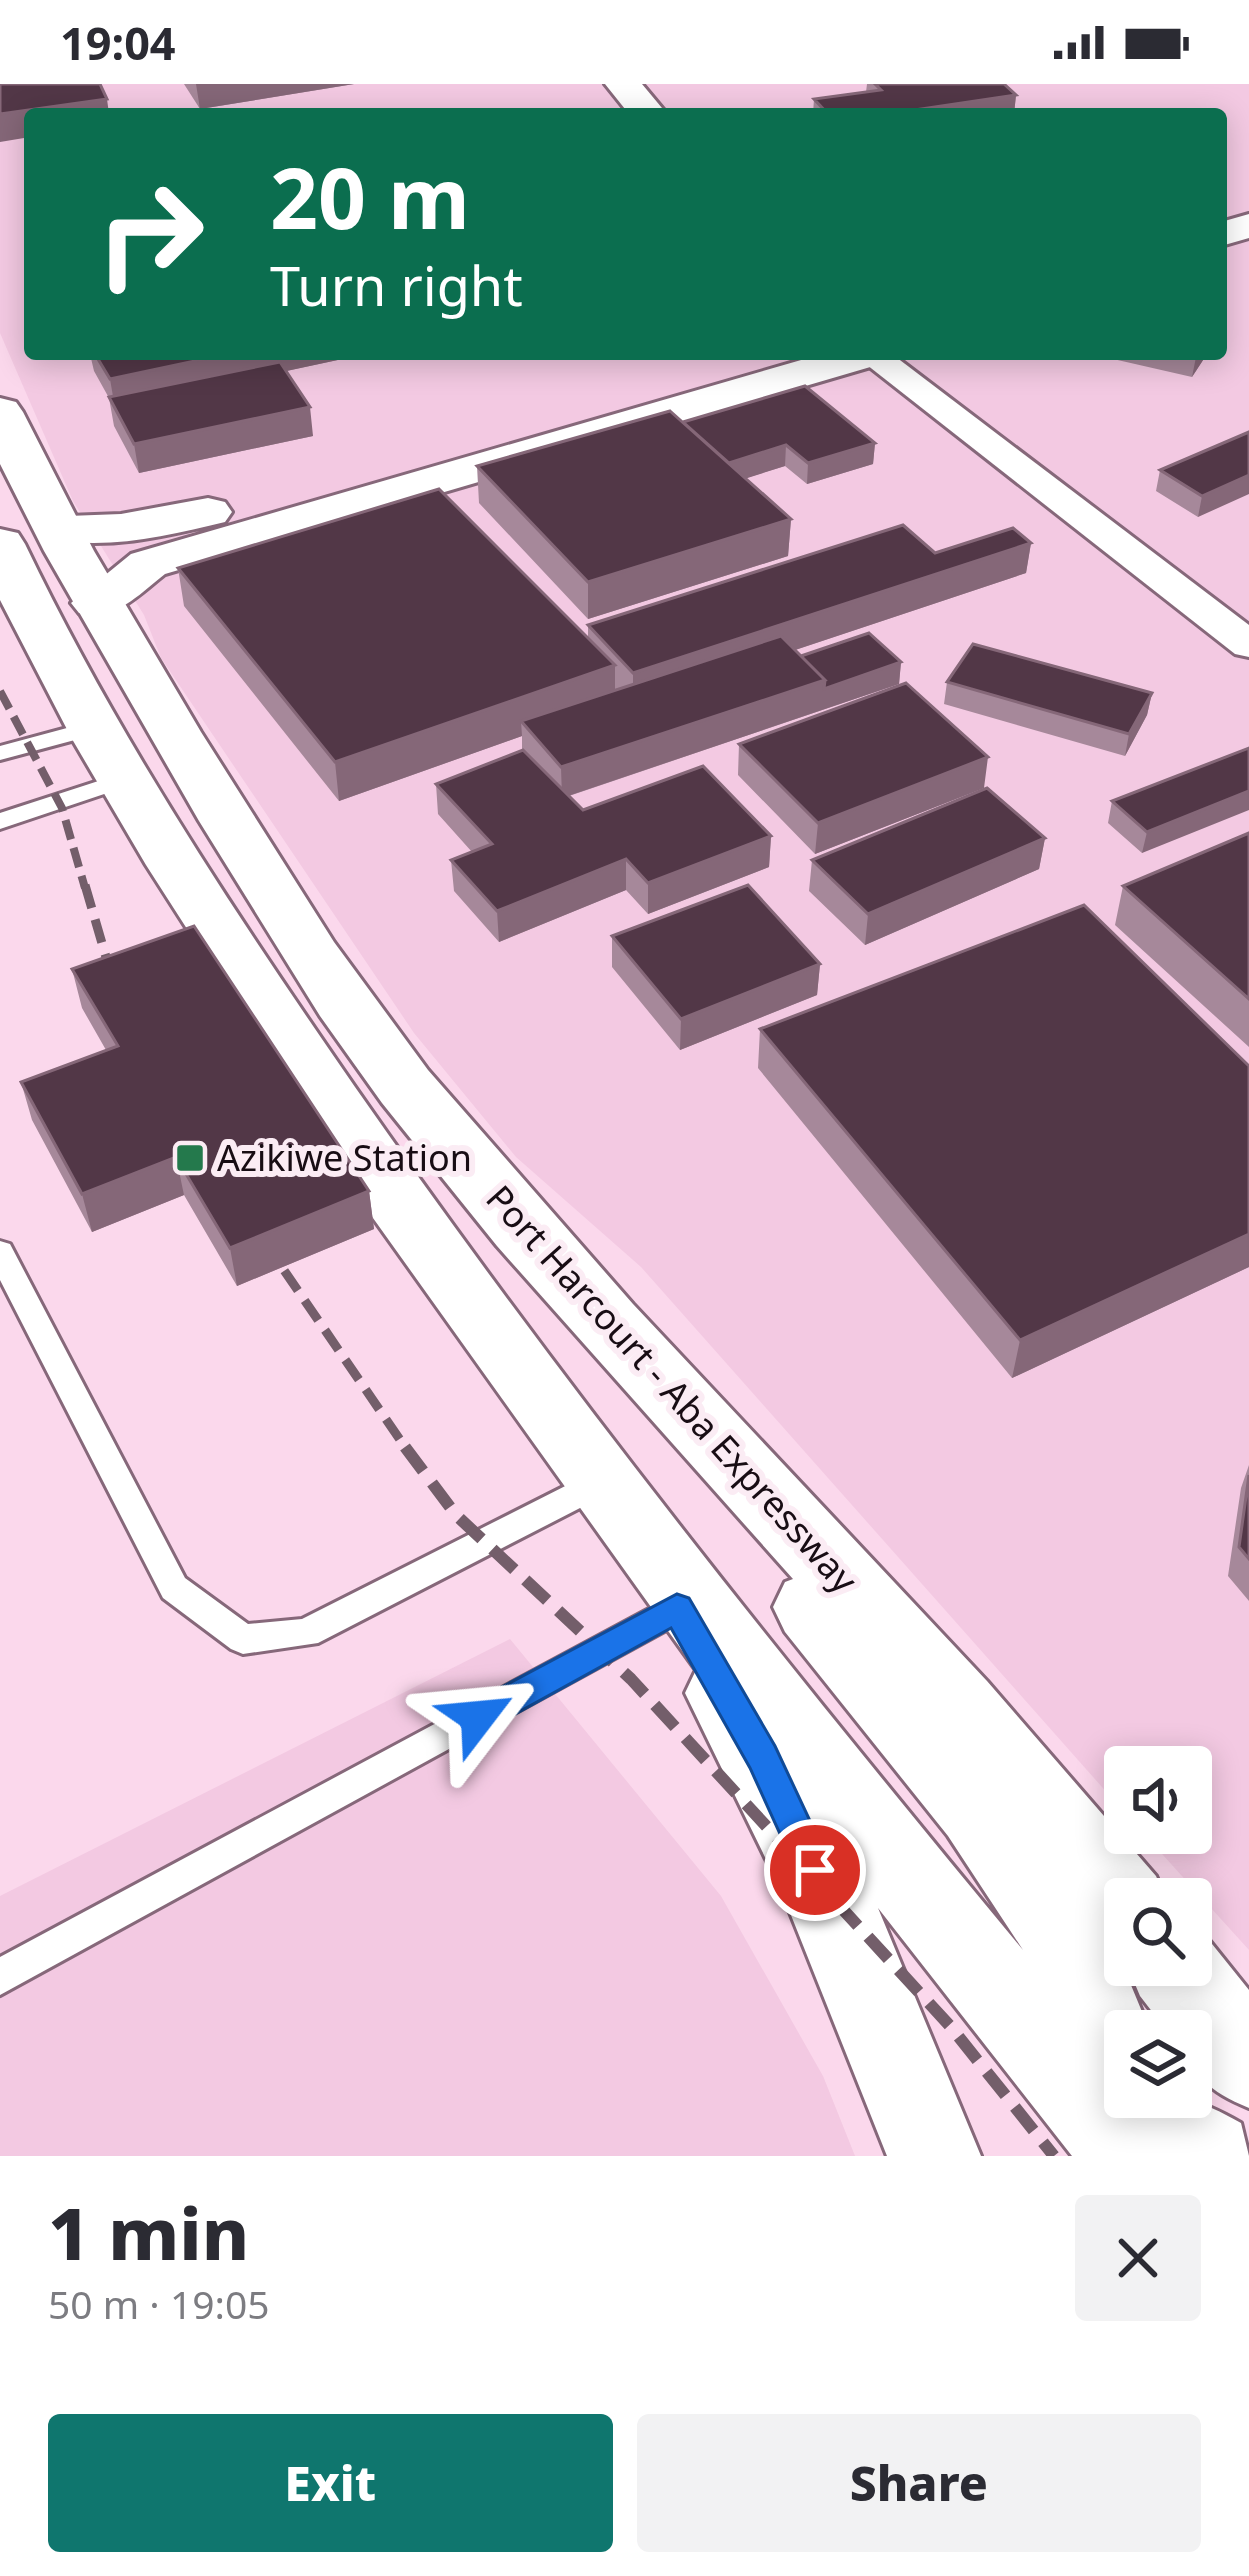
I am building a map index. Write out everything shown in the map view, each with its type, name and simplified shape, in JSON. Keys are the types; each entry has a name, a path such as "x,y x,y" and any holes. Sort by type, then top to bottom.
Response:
{"highway":[{"name":"Port Harcourt - Aba Expressway","path":"0,412 61,674 423,1244 616,1502 1143,2155"},
{"name":"Port Harcourt - Aba Expressway","path":"30,536 96,603 250,859 341,999 436,1125 607,1323 983,1732 1104,1880"},
{"path":"607,1323 760,1542 988,1820 1068,1946 1105,2033 1143,2155"},
{"path":"616,1502 762,1757 868,1982 934,2156"},
{"path":"1189,1986 1249,2062"}],"street":[{"path":"623,84 644,108"},
{"path":"30,536 122,528 201,514 737,360"},
{"path":"96,603 148,565 848,360"},
{"path":"877,360 1249,645"}],"lane":[{"path":"0,753 108,754"},
{"path":"0,820 108,754"},
{"path":"0,1252 174,1588 243,1640 306,1633 616,1502"},
{"path":"0,1976 677,1608"}],"shaded area":[{"path":"0,84 1249,84 1249,1950 1212,1909 1212,1878 1184,1878 1162,1854 1212,1854 1212,1746 1104,1746 1104,1789 641,1267 516,1157 414,1033 161,658 144,615 73,501 0,333"},
{"path":"510,1639 721,1896 823,2076 855,2156 0,2156 0,1896"}],"building":[{"path":"0,84 100,84 107,99 24,108 0,114"},
{"path":"875,84 1004,84 1016,95 928,108 822,108 814,99 881,90"},
{"path":"99,360 200,360 110,379"},
{"path":"280,362 310,407 134,444 109,397"},
{"path":"805,386 875,443 808,463 786,445 729,463 683,422"},
{"path":"670,411 791,519 588,582 477,466"},
{"path":"1249,432 1249,475 1202,496 1160,470"},
{"path":"439,489 615,665 335,762 178,568"},
{"path":"903,525 935,553 1013,528 1031,543 633,673 588,625"},
{"path":"869,633 901,662 824,689 825,680 801,656"},
{"path":"781,636 825,680 561,767 521,721"},
{"path":"973,644 1152,693 1129,734 947,682"},
{"path":"906,683 988,757 818,823 739,744"},
{"path":"1249,748 1249,791 1147,832 1112,801"},
{"path":"523,750 583,810 703,766 771,836 648,883 626,859 497,911 451,860 492,844 436,784"},
{"path":"987,788 1045,838 868,914 812,860"},
{"path":"1249,833 1249,999 1123,886"},
{"path":"748,885 820,964 681,1019 612,936"},
{"path":"1084,905 1249,1066 1249,1234 1020,1340 760,1029"},
{"name":"Azikiwe Station","path":"194,926 369,1191 230,1248 176,1157 82,1194 21,1082 118,1046 72,969"},
{"path":"1249,1475 1249,1559 1239,1547"}],"railway":[{"path":"0,691 62,808 85,888"},
{"path":"85,885 115,988"},
{"path":"264,1241 407,1450"},
{"path":"405,1447 456,1515 631,1679 950,2026 1054,2156"}],"place":[{"name":"Azikiwe Station","path":"190,1158"}],"route":[{"path":"478,1717 677,1608 762,1757 815,1870"}]}
